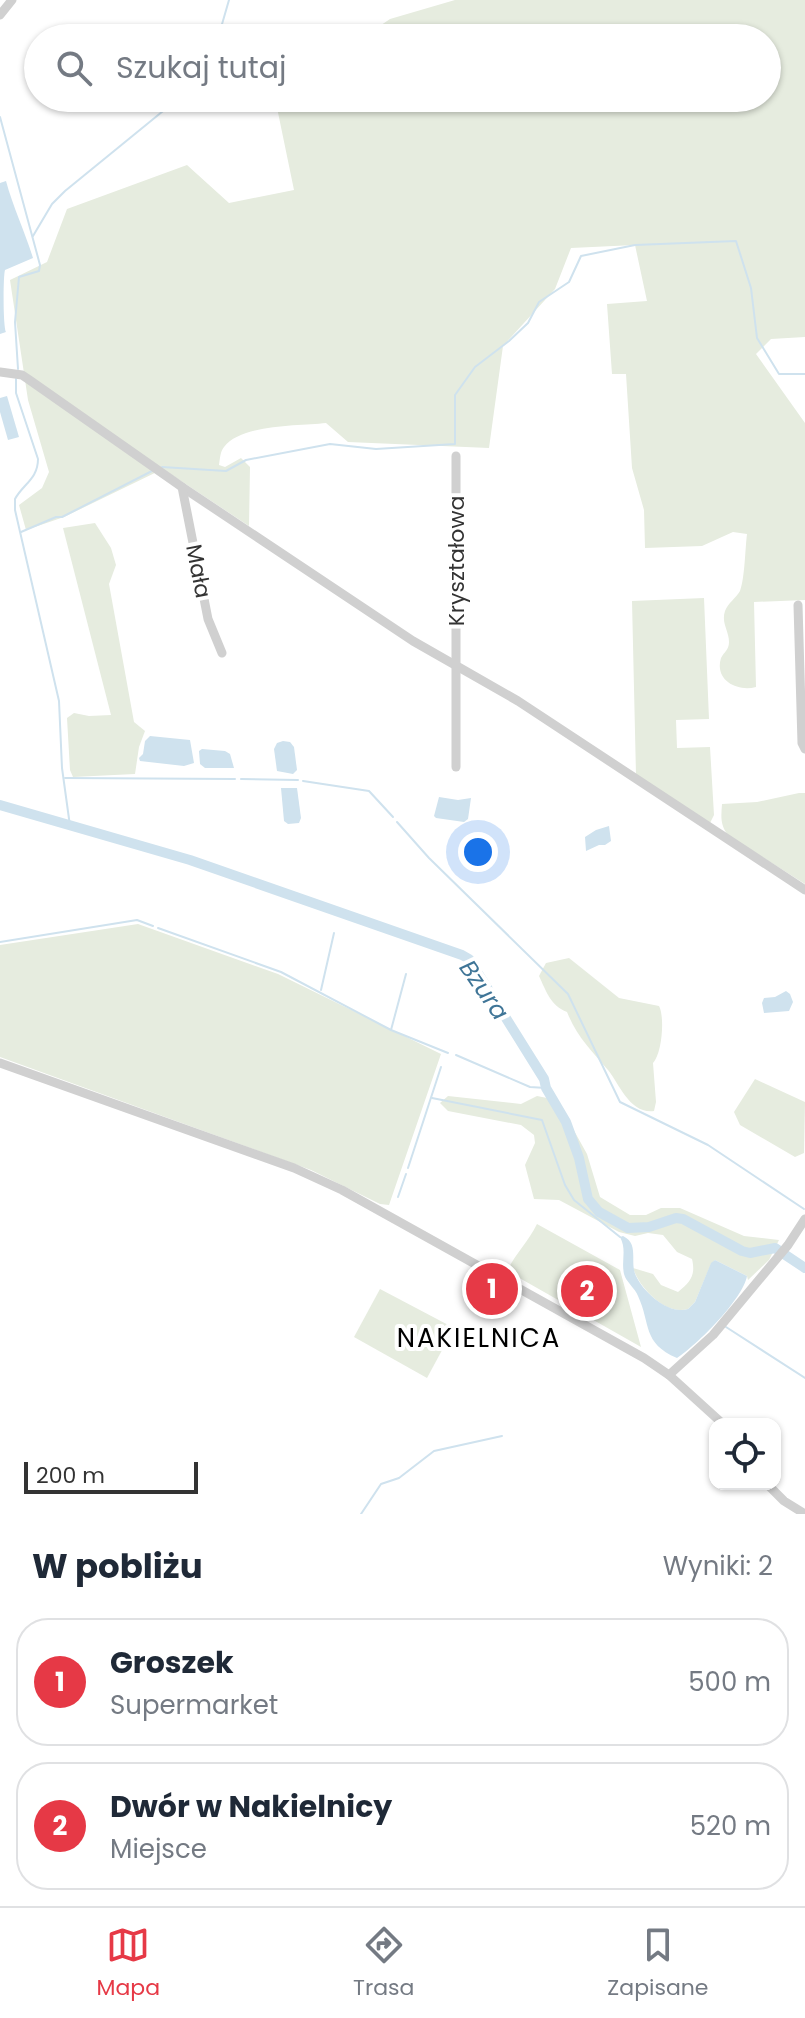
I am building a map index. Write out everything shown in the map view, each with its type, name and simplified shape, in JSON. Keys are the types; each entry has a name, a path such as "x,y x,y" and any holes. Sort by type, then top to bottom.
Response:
{"street":[{"path":"0,15 12,0"},
{"path":"0,372 22,375 182,487 413,641 518,701 805,890"},
{"name":"Kryształowa","path":"456,456 456,767"},
{"name":"Mała","path":"182,487 208,619 222,653"},
{"path":"798,605 802,743 805,749"},
{"path":"0,1063 318,1178 500,1276 669,1375 716,1418"},
{"path":"669,1375 713,1335 788,1245 805,1219"},
{"path":"773,1490 805,1514"}],"shaded area":[{"path":"455,0 805,0 805,337 771,339 756,354 805,423 805,600 754,602 756,687 742,688 729,683 724,679 720,666 729,645 724,615 742,585 747,534 733,532 702,546 645,548 644,510 632,468 626,374 612,374 607,304 647,301 635,245 571,248 555,289 503,346 489,448 348,442 326,423 257,430 232,439 221,453 219,465 225,467 241,458 250,467 249,526 163,469 64,517 26,530 19,505 42,488 49,472 28,400 10,280 47,262 67,209 187,165 229,203 294,190 278,112 781,112 781,24 383,24 390,19"},
{"path":"95,523 111,548 116,565 109,584 134,722 145,731 135,774 73,777 67,718 74,713 111,715 63,528"},
{"path":"704,598 709,719 676,720 677,748 710,747 714,815 710,823 636,775 632,601"},
{"path":"805,793 805,884 729,836 721,817 722,804 757,802"},
{"path":"138,924 278,974 441,1054 389,1205 380,1204 311,1170 0,1057 0,945"},
{"path":"569,958 619,998 659,1006 662,1026 659,1052 653,1063 654,1111 638,1108 626,1097 580,1036 567,1012 553,1002 547,992 539,976 546,963"},
{"path":"755,1079 805,1102 804,1153 795,1157 740,1125 734,1112"},
{"path":"448,1096 521,1104 537,1096 557,1100 587,1154 600,1197 630,1215 646,1215 661,1208 680,1208 744,1236 779,1240 769,1260 748,1280 747,1276 715,1260 695,1302 688,1309 671,1308 647,1291 633,1268 653,1274 661,1285 678,1292 691,1278 692,1259 677,1252 663,1235 648,1233 635,1236 619,1232 559,1200 534,1199 525,1165 535,1143 534,1135 521,1125 448,1111 440,1103"},
{"path":"537,1224 620,1270 641,1347 507,1271"},
{"path":"380,1289 454,1328 427,1378 354,1337"}],"water":[{"path":"6,181 33,258 5,270 6,332 0,334 0,183"},
{"path":"7,396 19,437 8,440 0,412 0,398"},
{"path":"150,736 190,740 194,763 184,766 140,761 145,741"},
{"path":"290,742 294,747 297,770 293,774 277,771 274,749 277,743"},
{"path":"199,751 225,751 230,754 234,768 205,768 200,764"},
{"path":"281,788 297,788 299,823 288,824 284,821"},
{"path":"439,797 458,800 471,798 468,819 464,822 436,818"},
{"path":"609,826 611,841 586,851 585,837"},
{"path":"786,991 793,1002 789,1011 764,1013 764,998"},
{"path":"623,1236 633,1248 634,1271 640,1283 658,1301 673,1309 688,1309 695,1302 715,1260 747,1276 728,1309 677,1358 658,1346 649,1332 638,1296 624,1274 620,1237"}],"waterway":[{"path":"222,24 229,0"},
{"path":"33,236 52,204 65,191 162,112"},
{"path":"0,117 40,265 39,271 19,277 15,322 18,369"},
{"path":"162,467 226,471 246,460 330,444 376,449 455,444 455,395 475,367 528,323 539,302 569,282 581,256 635,245 736,241 751,288 757,338 779,374 805,374"},
{"path":"16,379 16,393 38,459 33,476 15,499 15,510 59,701 62,768 70,826"},
{"path":"21,532 62,517 152,471"},
{"path":"65,778 235,779"},
{"path":"241,779 298,780"},
{"path":"303,781 369,791 393,817"},
{"name":"Bzura","path":"0,805 190,860 469,959 544,1079 566,1122 579,1158 588,1199 599,1212 628,1228 649,1227 676,1218 683,1219 742,1251 750,1253 775,1248 805,1268"},
{"path":"397,822 429,858 568,994 620,1102 708,1145 804,1209"},
{"path":"0,942 137,920 153,926"},
{"path":"158,928 281,972 391,1030 448,1053"},
{"path":"321,990 334,933"},
{"path":"391,1030 406,974"},
{"path":"456,1055 530,1087 546,1088"},
{"path":"408,1168 441,1067"},
{"path":"432,1098 542,1120 565,1185 574,1200 620,1237"},
{"path":"398,1197 406,1174"},
{"path":"726,1327 805,1378"},
{"path":"361,1514 381,1484 399,1478 434,1451 502,1436"}],"place":[{"name":"Groszek","path":"492,1289"},
{"name":"Dwór w Nakielnicy","path":"587,1291"}],"district":[{"name":"NAKIELNICA","path":"479,1338"}]}
